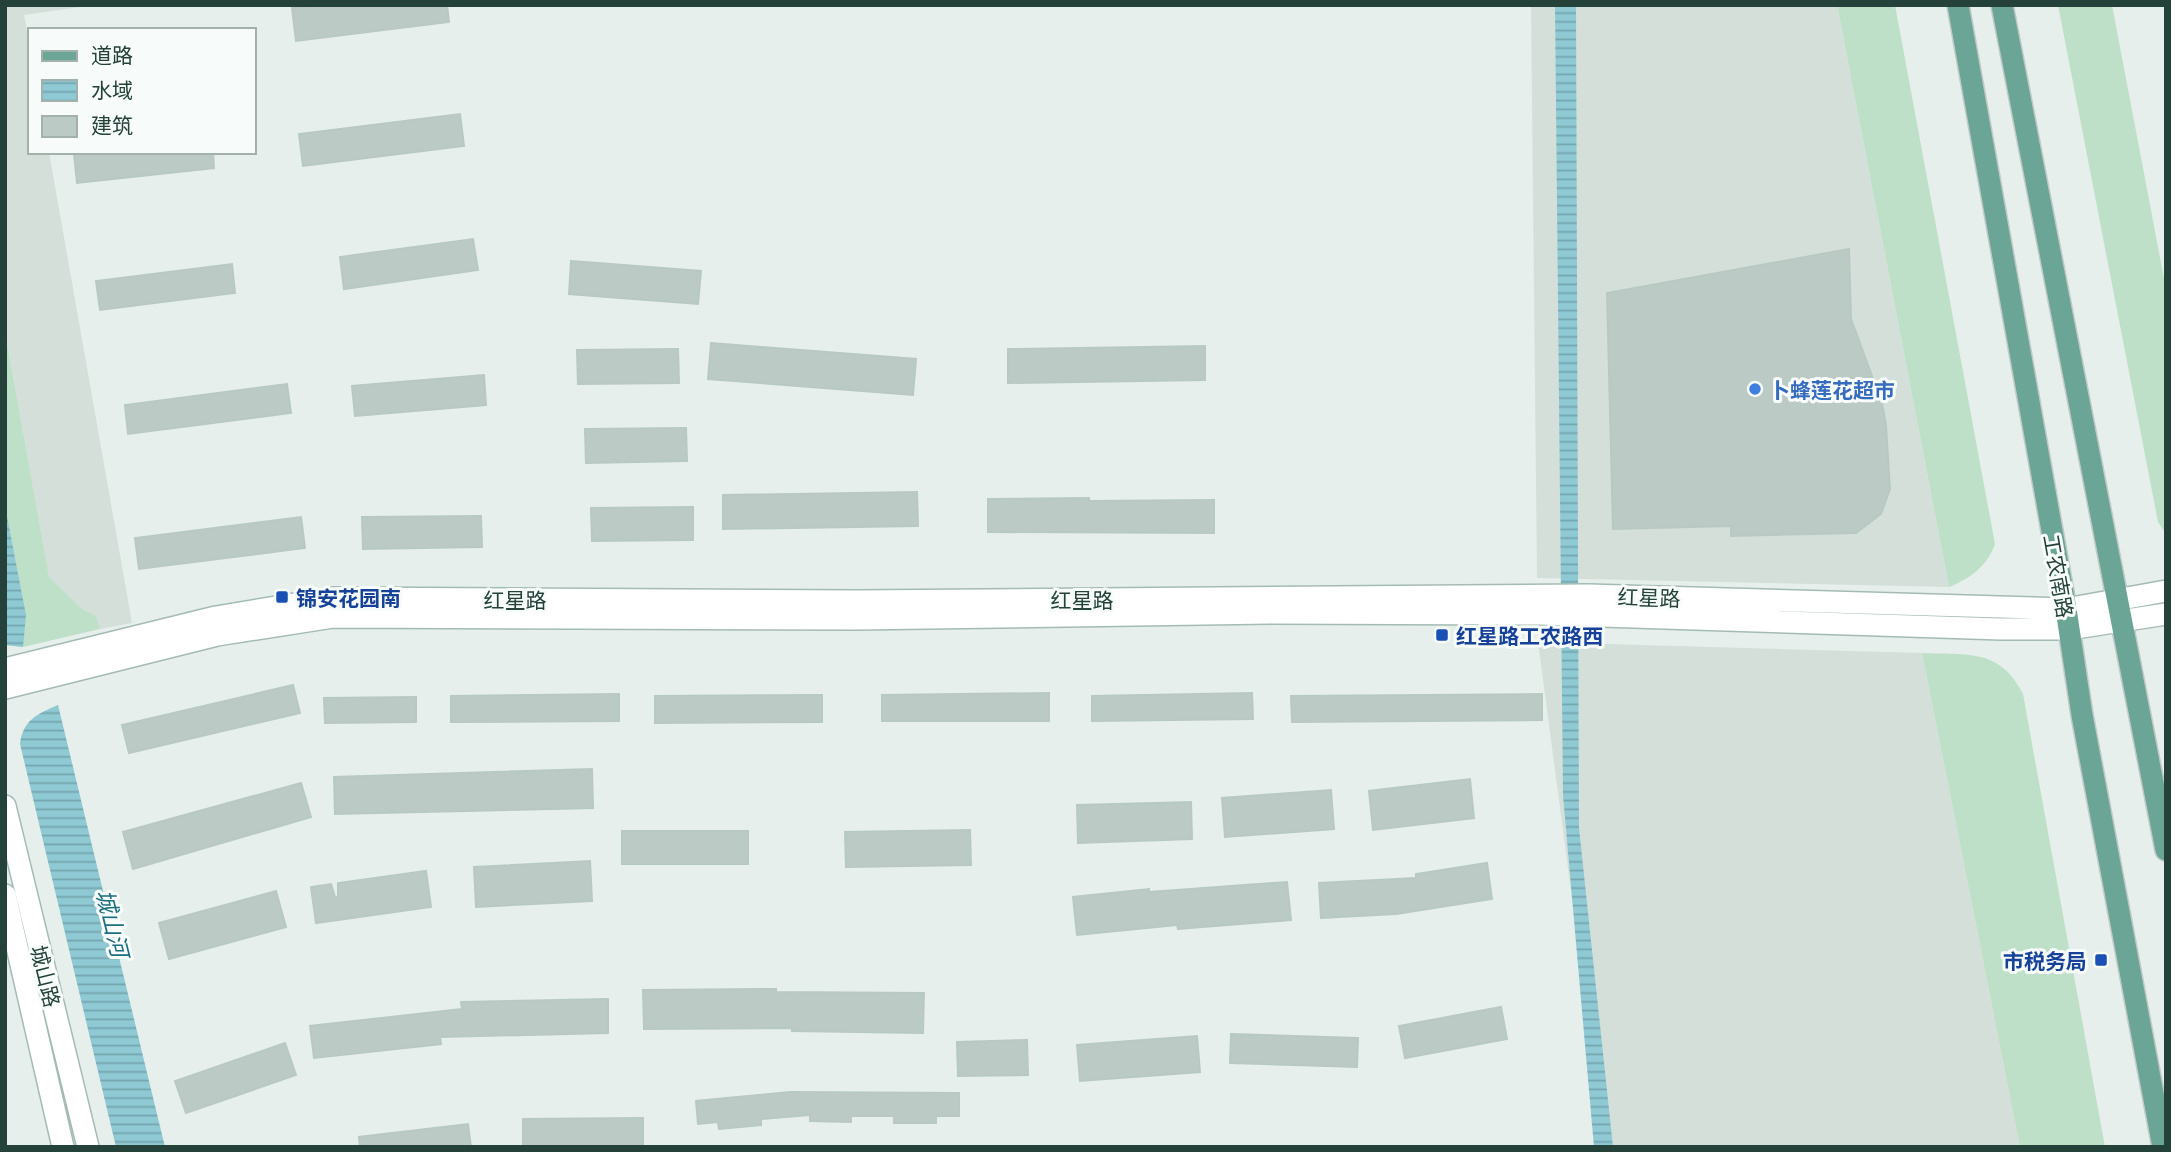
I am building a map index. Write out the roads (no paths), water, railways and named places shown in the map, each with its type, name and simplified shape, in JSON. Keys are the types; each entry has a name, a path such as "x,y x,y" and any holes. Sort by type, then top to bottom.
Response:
{"main road":[{"name":"工农南路","path":"1958,5 2163,1147"},
{"path":"2002,5 2166,850"},
{"name":"红星路","path":"2068,619 2117,598 2166,592"},
{"name":"红星路","path":"5,669 216,617 331,598 1588,605 2123,622 2166,614"},
{"name":"红星路","path":"5,688 217,635 333,617 857,619 1271,613 1541,605"},
{"name":"城山路","path":"5,806 88,1147"},
{"name":"城山路","path":"5,895 63,1147"}],"water":[{"path":"1555,5 1576,5 1579,828 1613,1147 1594,1147 1563,795"},
{"path":"5,506 26,615 23,647 5,645"},
{"path":"58,705 165,1147 116,1147 20,744 28,723"}],"place":[{"name":"卜蜂莲花超市","path":"1755,389"},
{"name":"锦安花园南","path":"282,597"},
{"name":"红星路工农路西","path":"1442,635"},
{"name":"市税务局","path":"2101,960"}],"water label":[{"name":"城山河","path":"113,923"}]}
